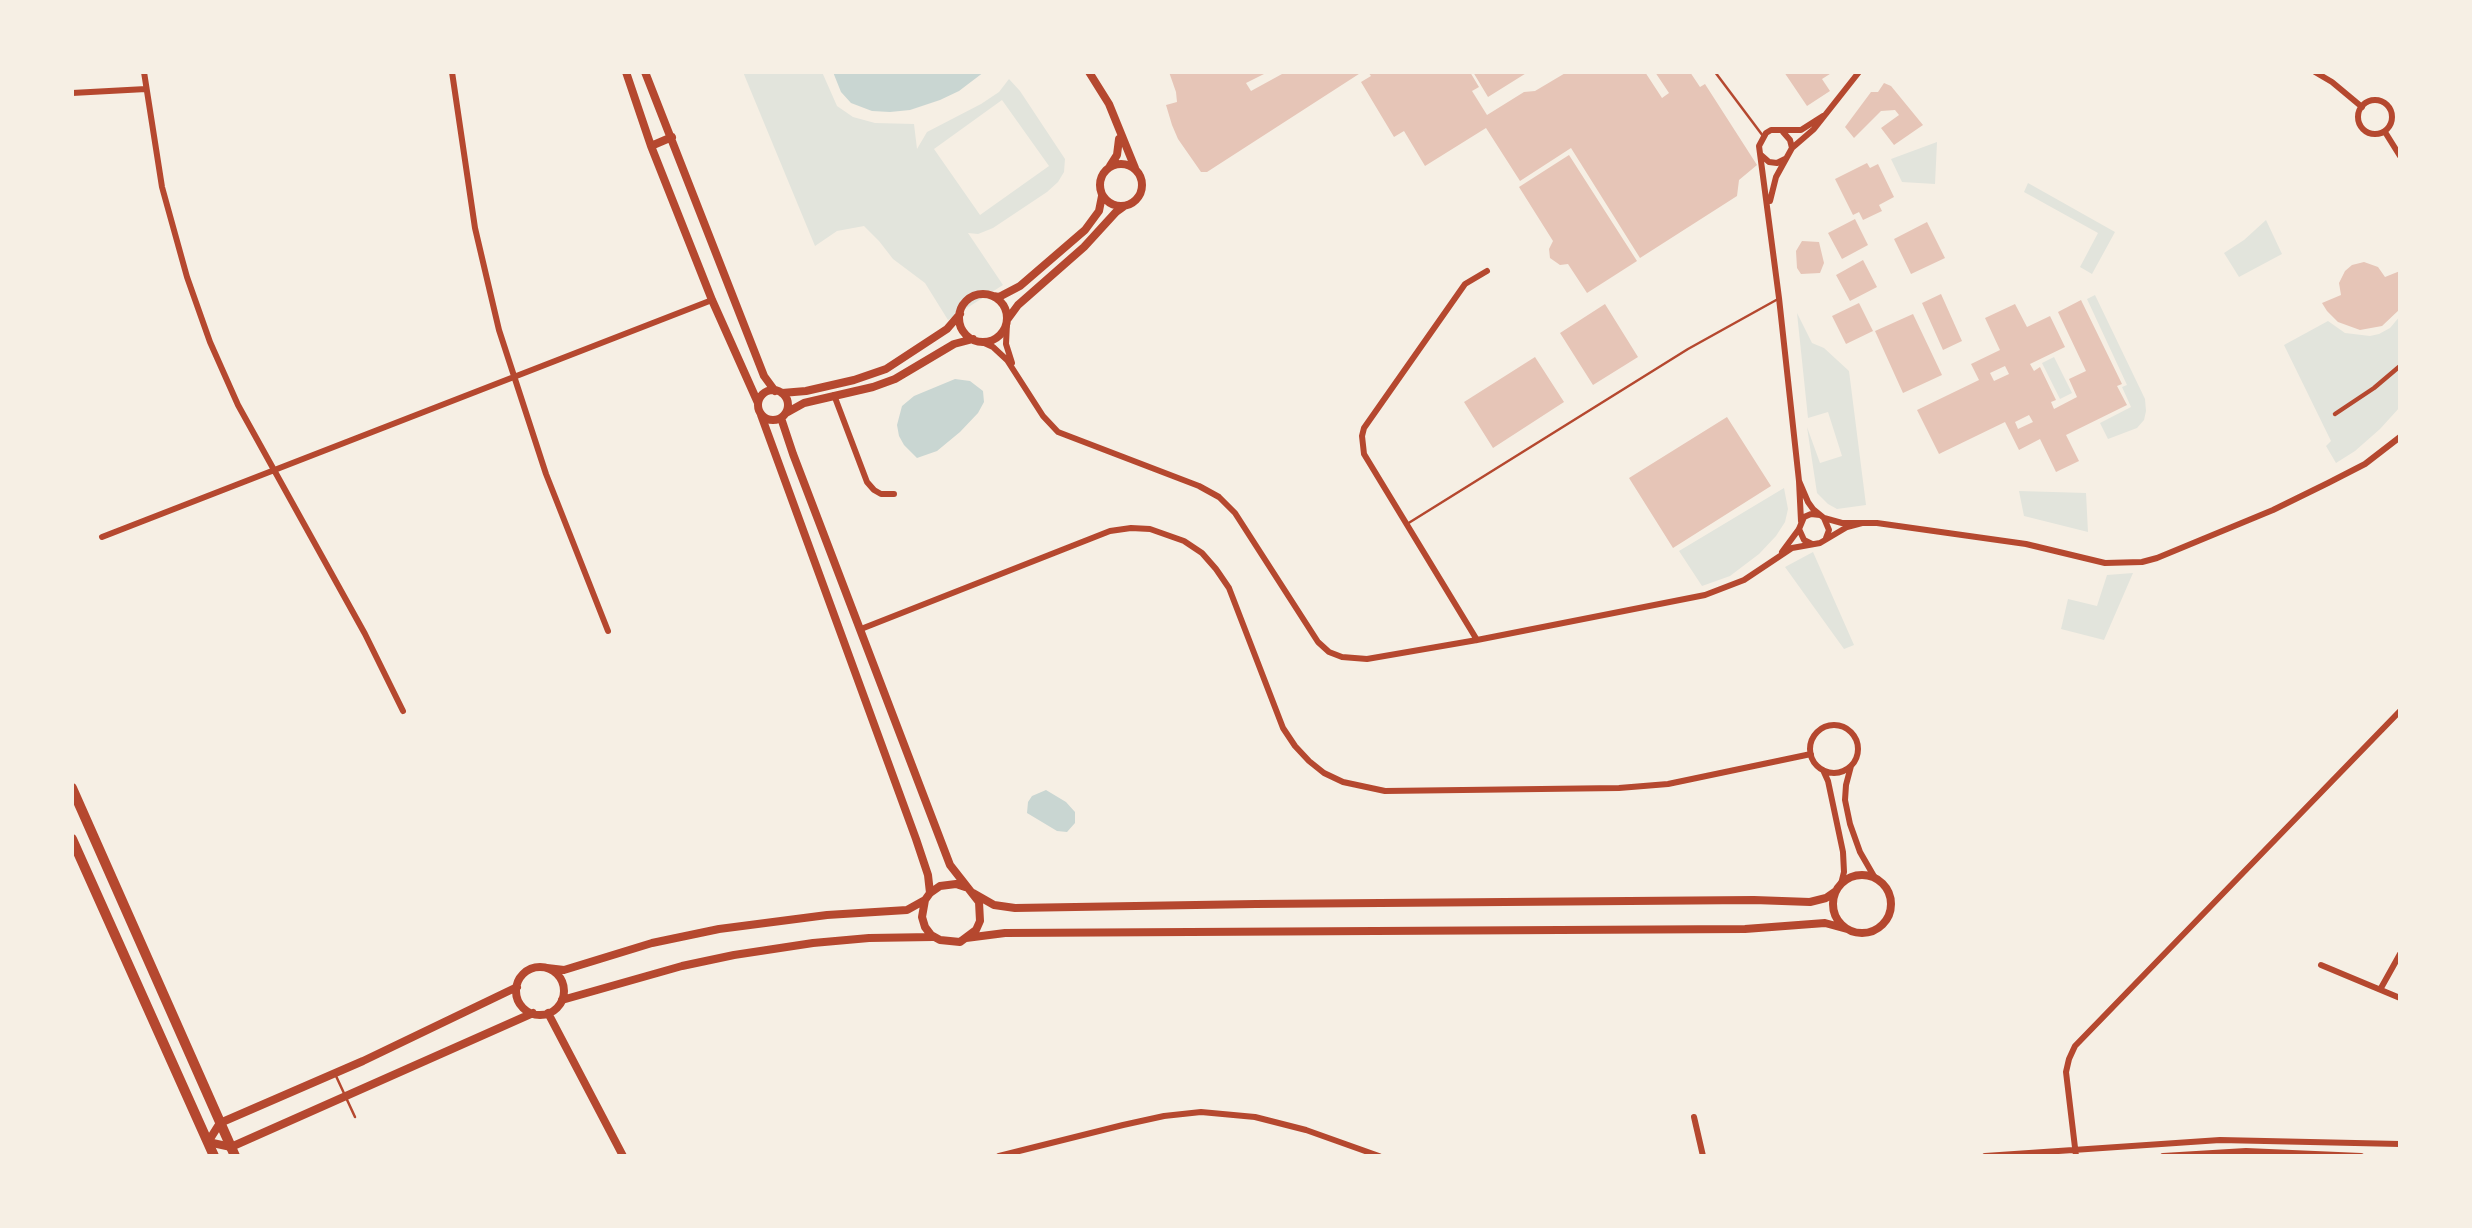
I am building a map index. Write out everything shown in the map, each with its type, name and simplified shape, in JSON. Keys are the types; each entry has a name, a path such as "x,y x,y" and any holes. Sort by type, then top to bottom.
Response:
{"main road":[{"path":"72,788 233,1152"},
{"path":"72,839 214,1156"}],"street":[{"path":"144,72 162,187 187,277 226,380 273,470 314,538 403,711"},
{"path":"452,72 477,240 499,330 546,474 608,631"},
{"path":"626,72 651,146 712,300 758,402 916,839 928,875 922,918 925,927 935,937"},
{"path":"645,72 764,376 787,402 784,415 789,445 950,865 965,887"},
{"path":"761,415 768,420 784,415 804,403 873,387 895,379 954,344 995,339 1018,305 1092,239 1116,212 1134,203 1141,193 1142,181 1119,133 1109,104 1089,72"},
{"path":"1768,210 1772,187 1792,148 1814,129 1859,72"},
{"path":"2315,72 2362,107"},
{"path":"72,93 146,89"},
{"path":"2374,100 2386,103 2393,116 2390,127 2385,132 2371,134 2361,127 2358,118 2362,107 2374,100"},
{"path":"1781,554 1799,529 1801,521 1799,481 1759,146 1763,136 1771,130 1801,130 1823,116"},
{"path":"1783,132 1790,140 1792,148"},
{"path":"2385,132 2400,156"},
{"path":"758,402 762,395 806,391 887,369 947,329 971,297 986,294 999,297 1020,286 1085,230 1099,211 1101,178 1117,155 1119,133"},
{"path":"651,146 672,137"},
{"path":"1761,154 1769,162 1777,163 1787,158"},
{"path":"1110,167 1124,164 1136,170"},
{"path":"1102,196 1111,205 1123,207"},
{"path":"1477,640 1364,454 1362,436 1364,428 1465,284 1487,271"},
{"path":"993,296 1004,306 1007,321 1006,344 1014,368"},
{"path":"102,537 712,300"},
{"path":"960,314 963,330 1000,353 1014,368 1043,416 1058,432 1199,486 1229,505 1308,630 1329,652 1354,659 1477,640 1705,595 1732,586 1781,554 1801,545 1814,544 1847,527 1862,523"},
{"path":"2335,414 2385,380 2400,366"},
{"path":"834,395 867,482 881,494 894,494"},
{"path":"1801,521 1811,514 1842,523 1877,523 2026,544 2105,564 2142,562 2273,510 2365,464 2400,437"},
{"path":"1799,481 1808,502 1822,516 1829,530 1826,538"},
{"path":"861,629 1110,531 1150,529 1184,541 1202,553 1216,569 1228,588 1283,728 1309,761 1324,773 1343,782 1385,791 1619,788 1668,784 1811,754"},
{"path":"1799,529 1804,540 1814,544"},
{"path":"2076,1153 2066,1072 2075,1046 2400,711"},
{"path":"562,1000 682,966 734,955 855,939 922,936 935,937 950,943 1005,933 1745,929 1825,923 1860,933 1870,932 1888,918 1891,899 1888,890 1875,878 1860,852 1850,824 1845,800 1846,785 1851,766 1857,757 1858,744 1850,731 1842,726 1826,726 1818,731 1811,744 1811,754 1828,781 1843,852 1844,872 1834,911 1841,925 1847,929"},
{"path":"1823,770 1836,773 1851,766"},
{"path":"533,1013 521,1005 517,987 523,974 529,970 541,967 564,970 652,943 719,929 827,915 908,910 946,884 965,887 994,905 1015,908 1727,900 1810,902 1826,898 1852,877 1861,875 1875,878"},
{"path":"967,938 976,930 980,921 979,902 973,893"},
{"path":"2381,988 2400,954"},
{"path":"2322,965 2400,998"},
{"path":"517,987 220,1123 208,1142 233,1152 345,1097 533,1013 548,1013 562,1000 563,987 558,975 547,968"},
{"path":"548,1013 623,1156"},
{"path":"999,1156 1164,1116 1201,1112 1255,1117 1306,1130 1379,1156"},
{"path":"1693,1117 1703,1156"},
{"path":"1984,1156 2076,1153 2220,1140 2400,1144"},
{"path":"2163,1156 2246,1151 2361,1156"}],"lane":[{"path":"1715,72 1763,136"},
{"path":"1407,524 1688,349 1779,298"},
{"path":"334,1073 355,1116"}],"shaded area":[{"path":"743,72 822,72 837,106 853,117 875,123 914,124 917,149 927,132 981,104 999,92 1009,79 1020,91 1065,159 1064,172 1047,192 993,228 978,234 968,233 1003,285 948,320 925,283 893,259 864,226 837,231 815,246","holes":["1002,100 1049,166 980,215 934,149"]},
{"path":"833,72 984,72 959,91 940,100 910,110 890,112 872,111 851,103 841,92"},
{"path":"1937,142 1935,184 1902,182 1891,159"},
{"path":"2028,183 2115,232 2092,274 2080,267 2098,233 2024,192"},
{"path":"2266,220 2282,254 2239,277 2224,253 2244,240"},
{"path":"2095,295 2145,399 2144,420 2137,428 2108,439 2100,423 2131,407 2122,387 2127,385 2087,299"},
{"path":"1797,313 1812,343 1824,348 1849,371 1866,505 1837,509 1817,493 1807,427 1820,463 1842,456 1828,412 1808,418"},
{"path":"2400,316 2400,407 2355,451 2336,463 2326,446 2331,441 2284,345 2328,321 2345,333 2370,336 2390,328"},
{"path":"2054,357 2072,393 2060,399 2042,363"},
{"path":"955,379 970,381 983,391 984,402 978,413 960,432 937,451 917,458 899,436 897,425 902,406 914,396"},
{"path":"1784,488 1788,509 1785,522 1776,536 1759,554 1730,576 1702,586 1679,551"},
{"path":"2019,491 2086,493 2088,532 2024,516"},
{"path":"1813,552 1854,645 1844,649 1785,567"},
{"path":"2133,573 2104,640 2061,629 2068,599 2097,606 2107,575"},
{"path":"1046,790 1066,802 1075,812 1075,823 1067,832 1057,831 1027,813 1028,802 1032,796"}],"building":[{"path":"1169,72 1263,72 1264,74 1246,83 1251,91 1282,74 1281,72 1362,72 1207,172 1201,172 1178,139 1172,125 1166,105 1177,102"},
{"path":"1368,72 1470,72 1479,87 1472,91 1487,115 1524,92 1535,91 1567,72 1645,72 1662,98 1669,93 1655,72 1690,72 1700,87 1705,84 1757,165 1739,180 1737,196 1640,258 1571,148 1520,181 1486,128 1425,166 1404,131 1394,137 1361,82 1371,76"},
{"path":"1473,72 1528,72 1488,97"},
{"path":"1784,72 1833,72 1822,79 1830,91 1807,106"},
{"path":"1884,83 1891,86 1923,125 1894,145 1881,128 1899,115 1895,110 1881,111 1854,138 1845,127 1871,92 1878,92"},
{"path":"1569,155 1637,261 1587,293 1568,264 1560,265 1550,258 1549,249 1553,241 1519,187"},
{"path":"1867,163 1870,168 1878,164 1894,197 1879,205 1882,211 1863,220 1859,212 1853,215 1835,179"},
{"path":"1855,219 1868,245 1842,259 1828,233"},
{"path":"1927,222 1945,258 1911,274 1894,239"},
{"path":"1802,241 1819,242 1824,263 1820,273 1801,274 1797,268 1796,251"},
{"path":"1863,260 1877,287 1850,301 1836,275"},
{"path":"2364,262 2378,267 2385,277 2400,271 2400,309 2382,326 2360,330 2338,322 2322,303 2341,295 2339,283 2345,271 2352,265"},
{"path":"1941,294 1962,341 1943,350 1922,303"},
{"path":"2081,300 2122,384 2117,386 2127,405 2066,435 2079,461 2056,472 2040,439 2019,450 2005,422 1939,454 1917,410 1979,380 1971,364 2000,350 1985,318 2015,304 2027,327 2050,316 2065,347 2030,364 2034,371 2040,367 2056,400 2051,402 2054,409 2077,397 2069,379 2086,371 2058,312","holes":["2005,366 2009,374 1994,381 1990,373","2029,415 2033,422 2018,429 2015,422"]},
{"path":"1859,303 1873,331 1846,344 1832,316"},
{"path":"1605,304 1638,357 1593,385 1560,333"},
{"path":"1913,314 1942,375 1903,393 1875,331"},
{"path":"1535,357 1564,402 1493,448 1464,402"},
{"path":"1727,417 1771,486 1673,548 1629,478"}]}
